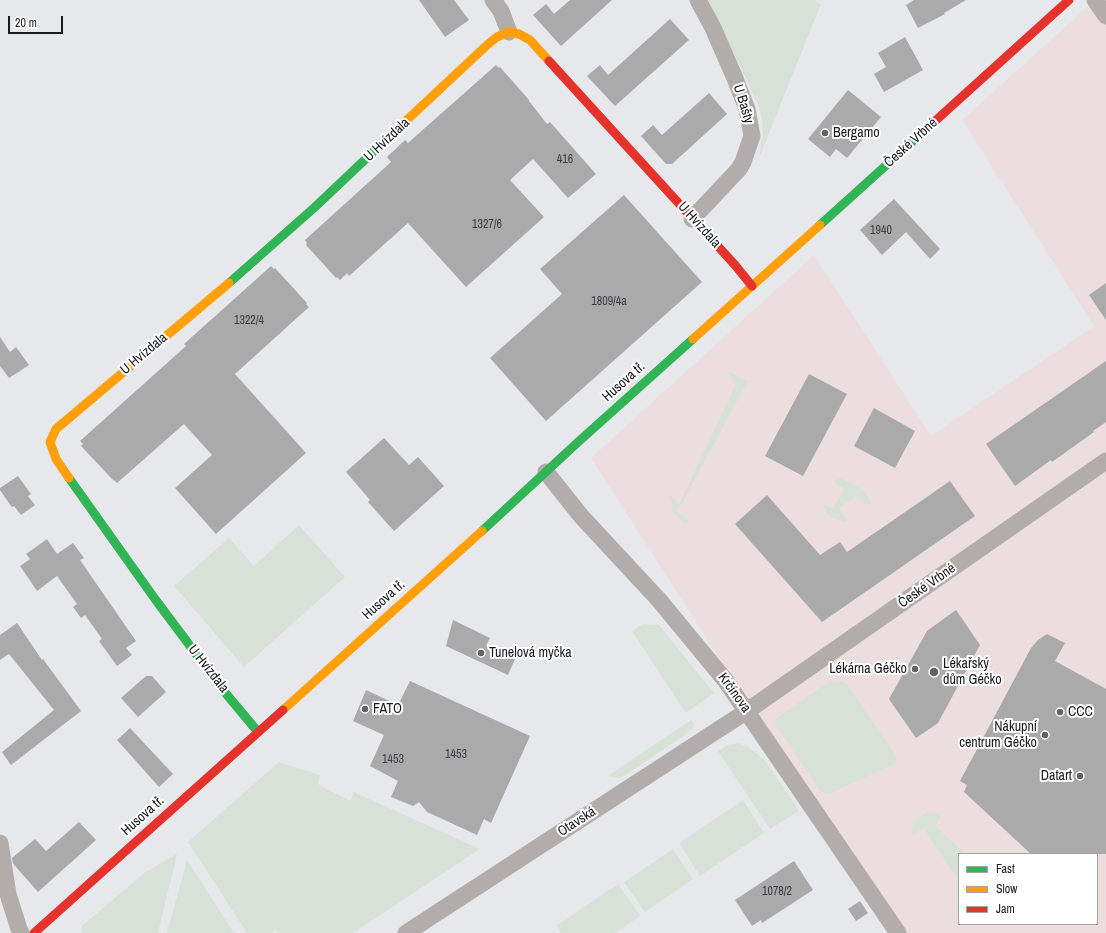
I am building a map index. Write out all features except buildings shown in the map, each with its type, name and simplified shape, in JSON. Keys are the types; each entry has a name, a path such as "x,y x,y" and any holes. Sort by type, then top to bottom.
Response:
{"street":[{"path":"493,0 501,11 509,32"},
{"name":"U Bašty","path":"692,219 739,169 752,136 746,109 734,76 713,28 698,0"},
{"name":"České Vrbné","path":"752,286 1069,0"},
{"path":"1095,0 1106,16"},
{"name":"U Hvízdala","path":"258,732 223,690 155,599 56,459 50,442 56,429 267,250 487,45 497,37 509,32 520,34 530,40 735,265 752,286"},
{"name":"Husova tř.","path":"34,933 752,286"},
{"name":"České Vrbné","path":"747,711 1106,461"},
{"name":"Krčínova","path":"546,472 581,516 666,608 725,680 898,933"},
{"name":"Otavská","path":"406,933 747,711"},
{"path":"0,843 8,894 21,933"}],"shaded area":[{"path":"708,0 816,0 816,2 821,4 759,158 763,132 762,119 758,104"},
{"path":"1095,0 1106,0 1106,933 897,933 591,458 814,255 931,436 1094,326 962,120"},
{"path":"728,371 748,381 677,512 689,520 684,524 673,512 669,495 672,496 679,505 735,386"},
{"path":"837,479 842,479 863,489 871,503 869,505 863,503 857,496 839,508 847,520 844,522 827,515 823,505 823,503 833,509 844,489 835,484"},
{"path":"299,525 345,577 244,667 174,586 229,538 254,566"},
{"path":"643,624 659,625 714,693 686,713 632,631"},
{"path":"834,680 843,682 848,686 895,754 896,759 895,764 829,794 821,792 775,724 776,719 780,716 827,683"},
{"path":"691,720 694,724 693,728 685,735 630,772 620,778 609,775"},
{"path":"738,743 747,746 766,762 799,811 770,829 718,751 728,745"},
{"path":"279,762 320,775 318,784 350,801 354,792 480,849 353,933 278,933 276,930 272,933 247,933 188,842"},
{"path":"743,800 764,833 700,876 679,843"},
{"path":"927,812 934,812 941,817 935,826 965,853 958,853 958,880 924,829 913,835 912,829 914,822"},
{"path":"673,849 693,879 645,912 624,882"},
{"path":"177,854 158,933 82,933 82,926 144,873"},
{"path":"187,860 234,933 167,933"},
{"path":"618,884 640,916 615,933 561,933 556,926"}],"traffic: fast":[{"path":"820,225 934,122"},
{"path":"229,283 315,207 392,134"},
{"path":"482,531 693,339"},
{"path":"69,478 155,599 223,690 258,732"}],"traffic: slow":[{"path":"392,134 497,37 509,32 519,34 530,40 549,61"},
{"path":"693,339 820,225"},
{"path":"69,478 56,459 50,442 56,429 229,283"},
{"path":"283,710 482,531"}],"traffic: jam":[{"path":"934,122 1069,0"},
{"path":"549,61 735,265 752,286"},
{"path":"34,933 283,710"}],"place":[{"name":"Bergamo","path":"825,133"},
{"name":"Tunelová myčka","path":"481,653"},
{"name":"Lékárna Géčko","path":"915,669"},
{"name":"Lékařský dům Géčko","path":"934,672"},
{"name":"FATO","path":"365,709"},
{"name":"CCC","path":"1060,712"},
{"name":"Nákupní centrum Géčko","path":"1045,735"},
{"name":"Datart","path":"1080,776"}]}
